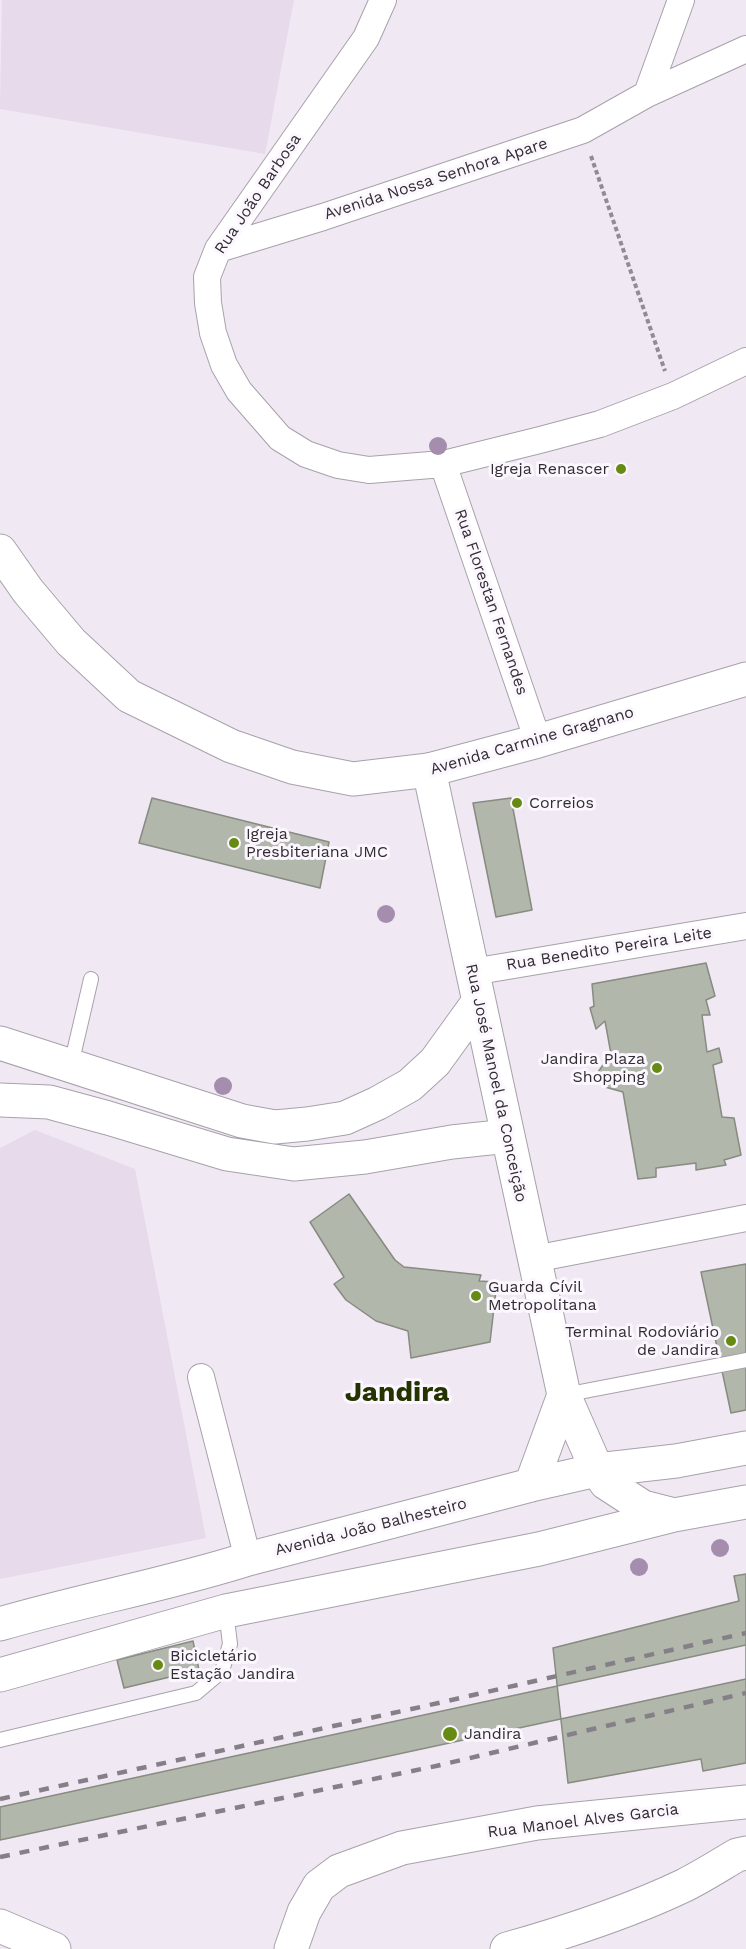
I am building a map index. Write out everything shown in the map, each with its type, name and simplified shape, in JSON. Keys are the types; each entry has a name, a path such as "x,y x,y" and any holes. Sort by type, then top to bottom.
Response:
{"main road":[{"name":"Avenida Carmine Gragnano","path":"0,551 28,591 70,642 129,696 231,746 292,767 353,779 429,770 538,741 746,679"},
{"name":"Rua José Manoel da Conceição","path":"429,770 564,1395 597,1470"},
{"path":"0,1043 242,1121 275,1127 307,1124 345,1118 410,1085 435,1062 476,986"},
{"path":"0,1100 49,1102 227,1154 294,1164 364,1157 452,1142 508,1136"},
{"path":"531,1485 564,1395"},
{"name":"Avenida João Balhesteiro","path":"0,1624 206,1572 248,1558 531,1485 597,1470 676,1461 746,1448"},
{"path":"597,1470 606,1483 643,1507 674,1515"},
{"path":"0,1675 226,1611 539,1549 674,1515 746,1502"},
{"name":"Rua Manoel Alves Garcia","path":"291,1949 304,1912 319,1886 339,1871 402,1848 537,1823 746,1802"},
{"path":"507,1949 547,1938 641,1904 686,1884 737,1855 746,1853"},
{"path":"686,1884 746,1877"},
{"path":"0,1926 54,1949"}],"street":[{"name":"Rua João Barbosa","path":"383,0 366,38 218,249 207,277 213,333 224,365 238,391 280,438 306,454 338,465 369,470 443,464 600,424 673,396 746,361"},
{"path":"647,94 681,0"},
{"name":"Avenida Nossa Senhora Apare","path":"218,249 323,217 583,130 647,94 746,49"},
{"name":"Rua Florestan Fernandes","path":"443,464 538,741"},
{"name":"Rua Benedito Pereira Leite","path":"476,986 746,926"},
{"path":"534,1259 746,1218"},
{"path":"201,1377 248,1558"}],"lane":[{"path":"71,1065 91,979"},
{"path":"564,1395 746,1360"},
{"path":"0,1740 196,1693 222,1671 230,1644 226,1611"}],"path":[{"path":"583,130 673,396"}],"shaded area":[{"path":"2,0 294,0 265,154 0,109"},
{"path":"35,1130 135,1169 206,1538 0,1579 0,1148"}],"building":[{"name":"Igreja Presbiteriana JMC","path":"152,798 329,842 320,888 139,843"},
{"path":"511,798 532,910 496,917 473,803"},
{"name":"Jandira Plaza Shopping","path":"706,963 715,996 706,1000 710,1015 702,1015 707,1052 719,1048 722,1062 713,1065 722,1117 734,1118 741,1155 724,1160 726,1165 696,1170 696,1163 656,1168 656,1177 638,1179 623,1092 605,1087 598,1072 611,1054 605,1021 596,1029 590,1008 594,1006 592,984"},
{"path":"349,1194 395,1260 404,1267 481,1275 479,1281 497,1282 490,1342 411,1358 408,1331 376,1321 346,1300 334,1284 344,1277 310,1222"},
{"name":"Terminal Rodoviário de Jandira","path":"746,1264 746,1410 731,1413 701,1272"},
{"path":"746,1574 746,1763 703,1771 701,1759 568,1783 553,1648 739,1601 734,1576"},
{"name":"Bicicletário Estação Jandira","path":"193,1641 199,1670 124,1688 117,1660"},
{"path":"746,1645 746,1679 0,1840 0,1807"}],"railway":[{"path":"0,1799 746,1633"},
{"path":"0,1857 436,1766 746,1693"}],"place":[{"name":"Igreja Renascer","path":"621,469"},
{"name":"Correios","path":"517,803"},
{"name":"Igreja Presbiteriana JMC","path":"234,843"},
{"name":"Jandira Plaza Shopping","path":"657,1068"},
{"name":"Guarda Cívil Metropolitana","path":"476,1296"},
{"name":"Terminal Rodoviário de Jandira","path":"731,1341"},
{"name":"Bicicletário Estação Jandira","path":"158,1665"},
{"name":"Jandira","path":"450,1734"}],"district":[{"name":"Jandira","path":"397,1393"}]}
